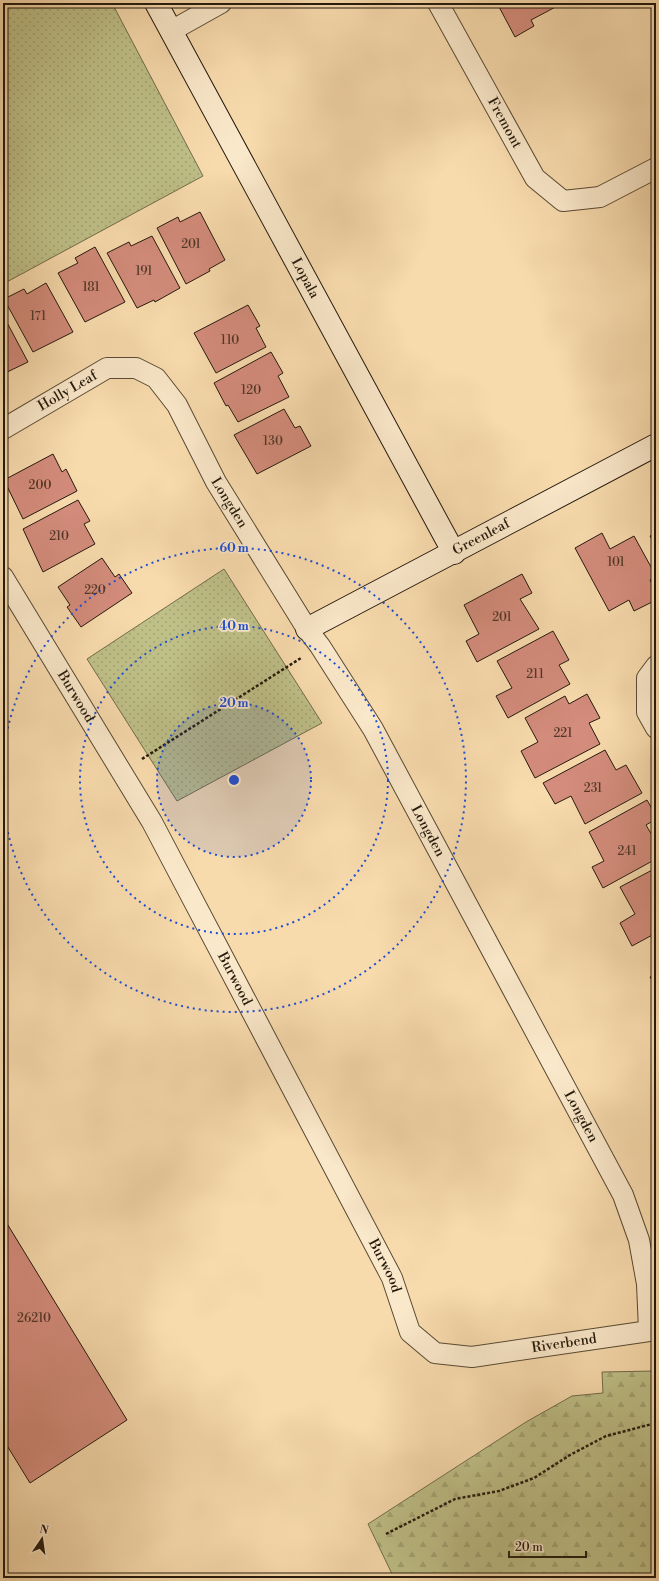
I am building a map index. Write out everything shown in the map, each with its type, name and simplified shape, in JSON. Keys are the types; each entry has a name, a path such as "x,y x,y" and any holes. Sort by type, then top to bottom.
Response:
{"street":[{"name":"Lopala","path":"156,3 454,553"},
{"path":"171,30 221,3"},
{"name":"Fremont","path":"438,3 535,178 563,201 600,197 656,168"},
{"name":"Holly Leaf","path":"3,429 107,368 136,368"},
{"name":"Longden","path":"136,368 156,378 177,405 216,482 313,638 373,729 623,1195 639,1240 647,1284 652,1330"},
{"name":"Greenleaf","path":"313,638 454,553 656,445"},
{"name":"Burwood","path":"3,577 152,822 392,1278 410,1332 435,1353 472,1357"},
{"path":"652,672 647,712 656,728"},
{"name":"Riverbend","path":"472,1357 652,1330"}],"path":[{"path":"121,772 313,638"},
{"path":"386,1534 455,1499 499,1491 534,1478 570,1454 606,1436 656,1423"}],"green space":[{"path":"3,3 112,3 203,176 3,284"},
{"path":"224,569 322,723 177,801 87,659"},
{"path":"656,1371 656,1578 394,1578 368,1524 526,1422 572,1396 603,1393 602,1372"}],"building":[{"path":"497,3 563,3 531,20 534,26 515,37"},
{"path":"200,212 225,260 209,269 210,271 186,284 157,228 178,217 180,222"},
{"path":"152,236 180,288 155,302 154,300 137,308 107,253 129,242 131,246"},
{"path":"95,247 125,302 85,322 58,273 78,263 75,258"},
{"path":"46,283 73,332 33,352 4,299 24,289 27,294"},
{"path":"248,305 260,326 256,328 266,347 216,373 194,333"},
{"path":"3,315 28,362 3,374"},
{"path":"271,352 283,373 278,376 289,397 238,422 228,405 226,406 214,383"},
{"path":"284,409 295,428 300,426 311,446 257,474 234,435"},
{"path":"53,454 62,472 66,469 77,491 23,519 4,480"},
{"path":"78,500 90,521 84,524 95,544 43,572 23,529"},
{"path":"602,533 610,549 634,536 656,576 650,580 656,591 656,600 634,611 629,600 609,611 575,548"},
{"path":"656,533 656,547 650,536"},
{"path":"102,558 115,577 119,574 132,593 81,627 67,607 70,605 58,587"},
{"path":"522,574 532,593 520,599 539,629 477,662 466,641 479,634 464,605"},
{"path":"553,631 569,660 559,665 570,684 508,718 496,696 512,688 497,661"},
{"path":"587,694 600,718 589,723 600,744 535,778 521,751 538,742 525,718 565,696 569,704"},
{"path":"605,750 616,770 626,765 642,793 585,824 571,796 555,804 543,783"},
{"path":"647,800 656,816 656,819 646,825 656,842 656,859 603,888 592,867 604,861 589,832"},
{"path":"656,868 656,933 632,946 620,923 635,914 620,887"},
{"path":"656,974 656,987 650,977"},
{"path":"3,1217 127,1420 30,1483 3,1439"}]}
